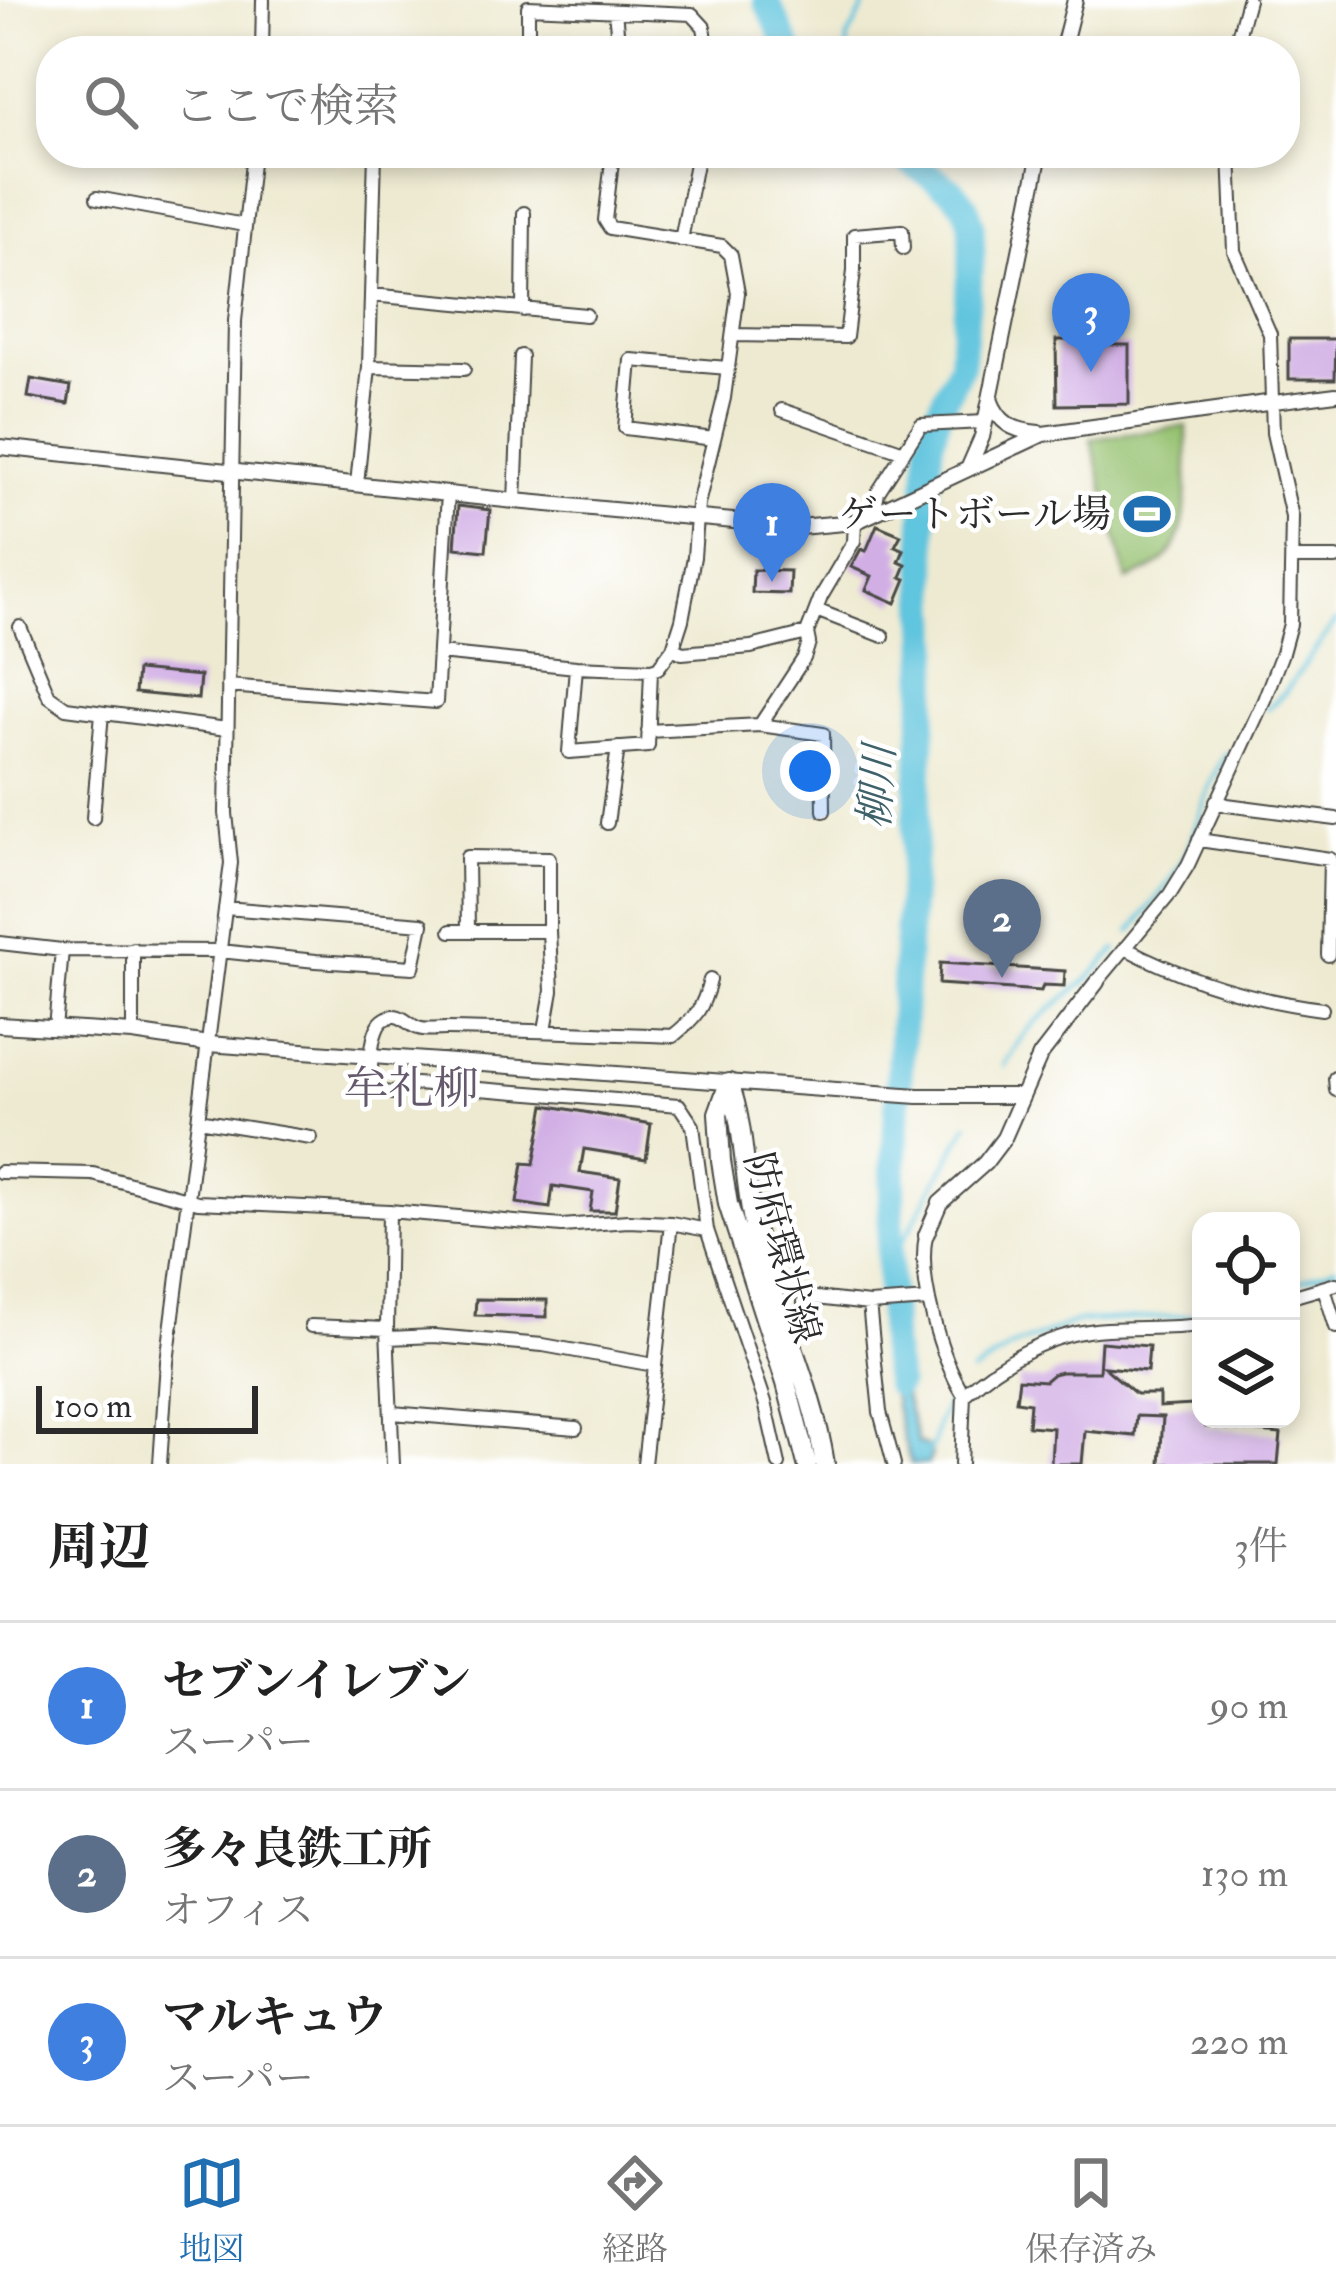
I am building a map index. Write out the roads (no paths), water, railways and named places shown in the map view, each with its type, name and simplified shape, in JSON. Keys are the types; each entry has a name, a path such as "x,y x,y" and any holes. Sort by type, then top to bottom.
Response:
{"main road":[{"name":"防府環状線","path":"729,1083 718,1112 728,1204 807,1464"},
{"name":"防府環状線","path":"729,1083 740,1113 742,1157 757,1240 804,1376 826,1464"}],"street":[{"path":"262,0 262,36"},
{"path":"1066,36 1075,0"},
{"path":"1238,36 1248,0"},
{"path":"528,36 528,7 557,4 615,11 673,6 692,14 706,36"},
{"path":"615,11 618,36"},
{"path":"160,1464 167,1362 231,863 226,813 235,321 252,168"},
{"path":"357,484 370,367 375,168"},
{"path":"439,653 651,670 673,648 694,556 696,517 728,368 738,293 731,254 722,246 610,228 605,220 612,168"},
{"path":"681,240 695,168"},
{"path":"968,469 985,422 1037,168"},
{"path":"961,1464 964,1395 952,1376 929,1300 923,1263 926,1235 940,1203 995,1151 1049,1042 1170,894 1188,865 1264,700 1290,624 1292,517 1274,433 1270,334 1234,250 1231,168"},
{"path":"97,198 244,225"},
{"path":"523,310 524,213"},
{"path":"733,335 846,337 854,235 902,231 903,248"},
{"path":"371,295 586,315"},
{"path":"514,501 521,356"},
{"path":"714,439 625,428 631,360 728,368"},
{"path":"370,367 464,369"},
{"path":"990,399 995,413 1008,426 1043,434 1336,394"},
{"path":"782,410 904,452"},
{"path":"874,512 878,492 921,424 985,422"},
{"path":"0,447 799,527 855,521 1043,434"},
{"path":"228,686 436,702 448,493"},
{"path":"760,725 804,658 816,610 854,541 855,521"},
{"path":"1292,559 1336,558"},
{"path":"816,610 883,636"},
{"path":"20,627 49,696 66,708 227,729"},
{"path":"673,648 682,653 751,647 807,633"},
{"path":"576,667 569,752 648,746 651,670"},
{"path":"93,818 102,712"},
{"path":"648,731 760,725 824,734 824,811"},
{"path":"607,823 618,748"},
{"path":"1216,801 1336,819"},
{"path":"1199,840 1330,859 1328,955"},
{"path":"467,931 467,857 549,858 551,991 545,1030"},
{"path":"0,944 124,952 220,951 413,967 422,924 225,908"},
{"path":"451,931 549,931"},
{"path":"1125,948 1169,971 1322,1010"},
{"path":"55,1029 62,950"},
{"path":"133,1033 134,950"},
{"path":"710,980 695,1017 673,1036 420,1029 391,1016 378,1024 371,1082 381,1092 394,1093 416,1084 679,1105 693,1126 707,1230 765,1402 779,1464"},
{"path":"0,1025 729,1083 918,1096 1022,1096"},
{"path":"1335,1078 1336,1090"},
{"path":"198,1120 310,1138"},
{"path":"0,1172 93,1174 198,1202 562,1226 670,1223 707,1230"},
{"path":"389,1211 387,1334 393,1464"},
{"path":"644,1464 670,1223"},
{"path":"1300,1295 1330,1287 1336,1328"},
{"path":"803,1302 816,1298 904,1304 929,1300"},
{"path":"872,1303 880,1412 894,1464"},
{"path":"310,1326 543,1345 654,1365"},
{"path":"964,1395 1006,1361 1080,1332 1192,1326"},
{"path":"392,1413 576,1428"}],"water":[{"path":"891,1348 918,1443 932,1455 928,1464 911,1464 893,1393"}],"waterway":[{"name":"柳川","path":"766,0 783,36"},
{"path":"849,36 868,0"},
{"name":"柳川","path":"897,1383 891,1348 889,1253 929,646 924,526 930,446 938,413 961,364 972,252 966,206 919,168"},
{"path":"1267,709 1285,692 1336,621"},
{"path":"1131,932 1185,855 1226,753"},
{"path":"1004,1066 1033,1024 1116,950"},
{"path":"889,1253 902,1243 968,1124"},
{"path":"1300,1281 1336,1267"},
{"path":"972,1373 1010,1348 1075,1322 1192,1316"},
{"path":"927,1453 950,1398"}],"place":[{"name":"マルキュウ","path":"1091,372"},
{"name":"ゲートボール場","path":"1147,514"},
{"name":"セブンイレブン","path":"772,582"},
{"name":"多々良鉄工所","path":"1002,978"}],"district":[{"name":"牟礼柳","path":"411,1089"}]}
